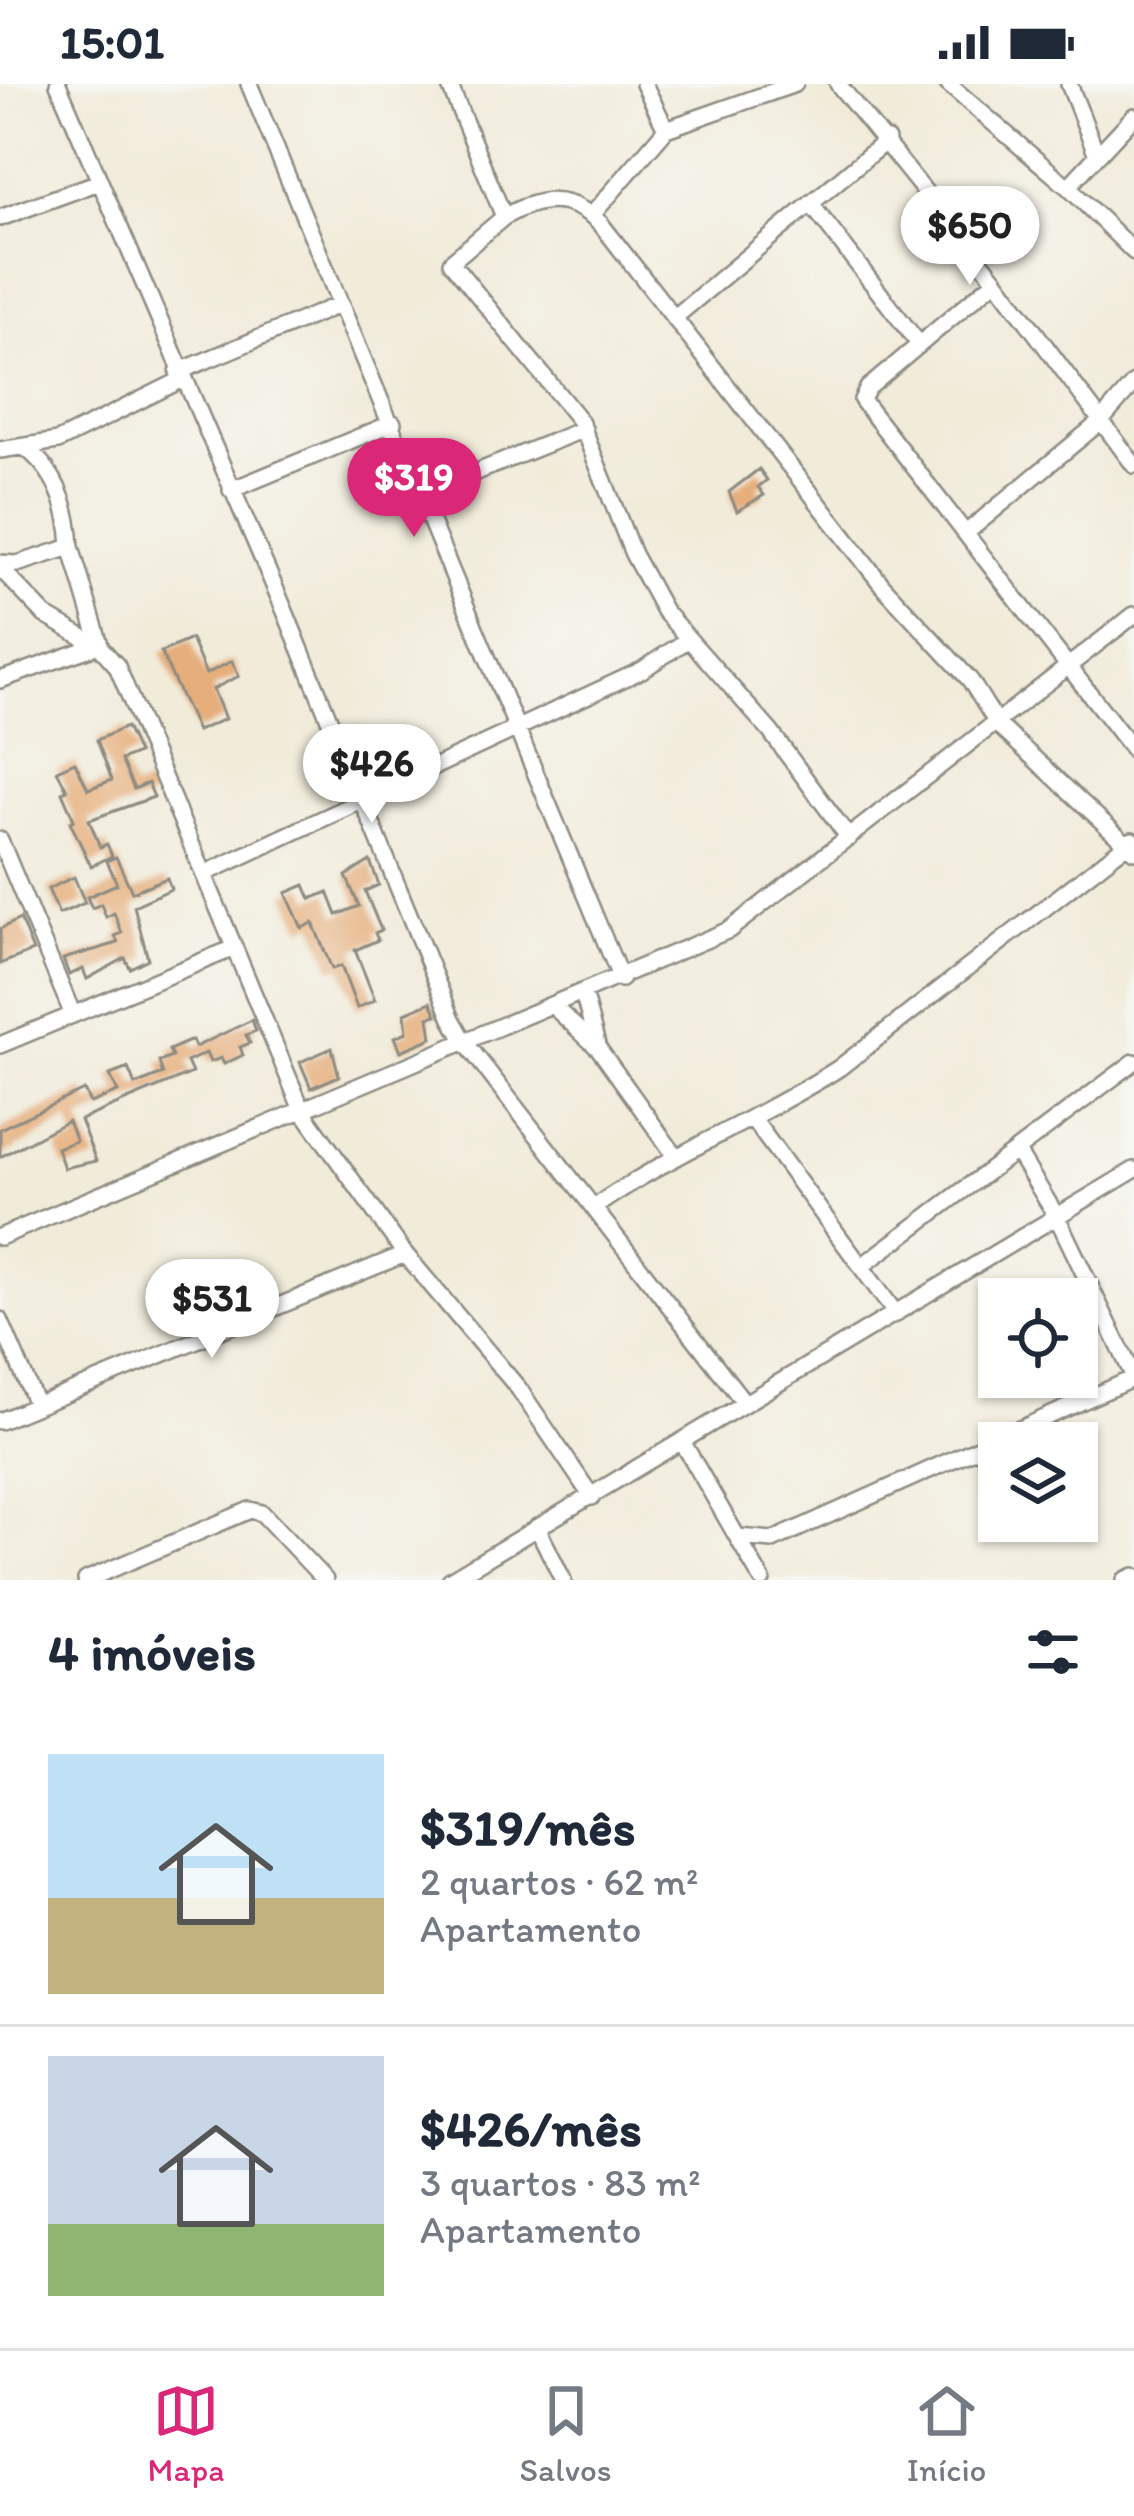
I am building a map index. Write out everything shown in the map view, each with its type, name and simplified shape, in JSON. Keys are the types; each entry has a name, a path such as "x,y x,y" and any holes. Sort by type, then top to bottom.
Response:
{"street":[{"path":"58,84 465,1042 596,1205 744,1402"},
{"path":"249,84 621,979"},
{"path":"449,84 504,217"},
{"path":"644,84 666,129"},
{"path":"592,215 666,129 795,84"},
{"path":"838,84 996,280 1134,465"},
{"path":"953,88 976,84"},
{"path":"1069,84 1097,155"},
{"path":"953,88 1068,187 1134,252"},
{"path":"1068,187 1134,116"},
{"path":"676,316 887,140"},
{"path":"0,218 99,182"},
{"path":"596,1205 674,1154 752,1118 857,1055 1131,845 998,725 970,680 883,586 676,316 592,215 559,199 522,207 451,262 584,429 649,587 770,731 849,838"},
{"path":"811,204 919,344"},
{"path":"996,280 868,388 862,400 1134,751"},
{"path":"0,450 58,441 180,376 340,304"},
{"path":"966,532 1100,422 1134,383"},
{"path":"231,490 393,423"},
{"path":"422,494 584,429"},
{"path":"49,465 58,441"},
{"path":"24,447 49,465 70,524 71,547 99,647"},
{"path":"71,547 1,571 45,615 99,647 117,667 302,1110 405,1254 519,1389 592,1497"},
{"path":"0,1237 729,930 1134,615"},
{"path":"204,874 654,664 689,639"},
{"path":"0,680 99,647"},
{"path":"2,847 73,1015"},
{"path":"0,1045 234,948"},
{"path":"584,993 599,1049"},
{"path":"553,1006 599,1049 674,1154"},
{"path":"862,1266 1134,1062"},
{"path":"752,1118 896,1314"},
{"path":"738,1538 772,1540 1134,1377 1057,1217 1018,1153"},
{"path":"450,1580 1134,1170"},
{"path":"0,1421 405,1254"},
{"path":"0,1320 37,1406"},
{"path":"682,1443 762,1579"},
{"path":"86,1580 250,1510 262,1513 325,1580"},
{"path":"537,1527 563,1580"},
{"path":"762,1579 772,1540"},
{"path":"1125,1580 1134,1576"}],"building":[{"path":"759,469 767,480 758,487 764,495 737,511 729,492"},
{"path":"191,639 206,674 232,661 239,676 213,689 225,719 197,731 161,652"},
{"path":"126,727 138,753 121,760 134,789 148,783 154,797 89,820 100,847 107,844 112,856 91,866 70,822 74,820 62,792 67,790 57,770 75,762 88,789 112,780 97,740"},
{"path":"116,857 132,892 167,878 171,889 134,906 148,959 130,968 125,958 87,979 83,969 69,975 63,959 118,943 115,936 122,933 114,913 106,917 101,904 92,908 87,897 117,884 107,861"},
{"path":"370,861 379,885 365,891 381,930 375,933 378,940 355,950 375,1000 357,1008 341,966 332,969 313,923 302,928 286,893 305,885 311,899 328,892 337,915 359,906 346,876"},
{"path":"74,877 85,903 59,914 48,889"},
{"path":"20,919 33,951 0,964 0,929"},
{"path":"431,1002 437,1015 429,1017 432,1038 401,1051 395,1037 407,1032 405,1013"},
{"path":"252,1020 256,1031 246,1035 250,1043 240,1047 243,1055 224,1064 221,1058 210,1062 206,1053 187,1062 192,1073 80,1120 96,1161 64,1168 57,1148 76,1141 68,1121 0,1157 0,1129 84,1090 90,1103 118,1092 110,1075 128,1068 135,1085 163,1074 159,1062 172,1057 169,1050 192,1040 195,1047"},
{"path":"332,1048 339,1076 311,1088 300,1062"}]}
